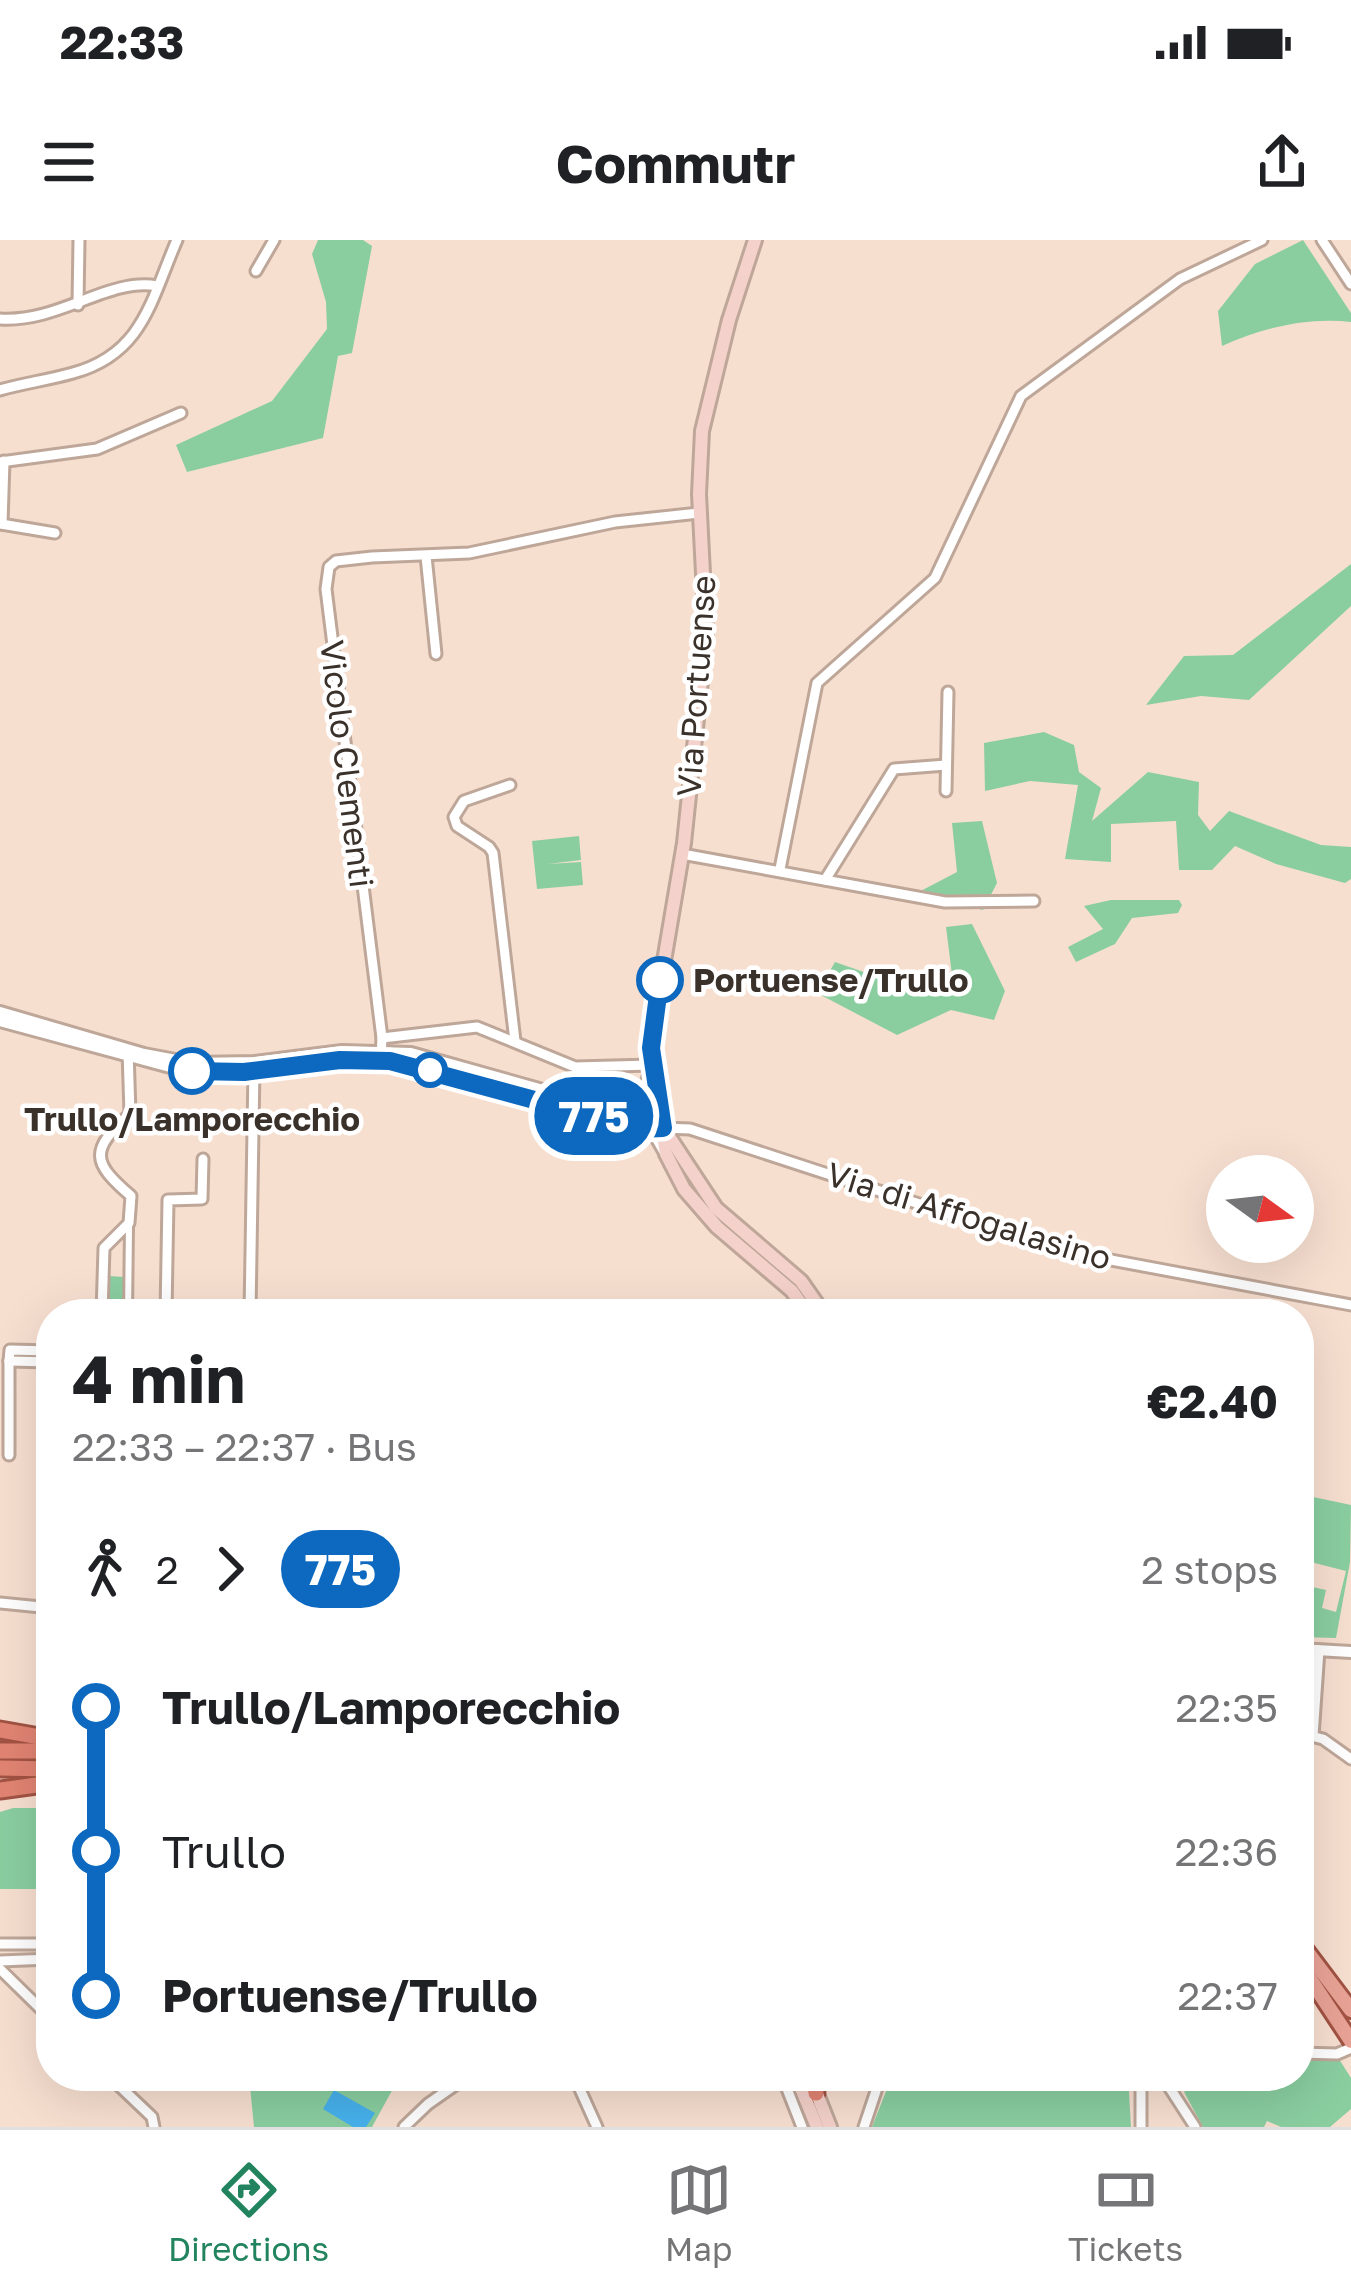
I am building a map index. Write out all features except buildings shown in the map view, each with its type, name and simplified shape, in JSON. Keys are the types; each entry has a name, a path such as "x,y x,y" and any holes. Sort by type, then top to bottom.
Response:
{"highway":[{"path":"0,1730 36,1736"},
{"path":"0,1751 36,1751"},
{"path":"0,1768 36,1769"},
{"path":"0,1790 36,1785"}],"main road":[{"name":"Via Portuense","path":"754,240 706,407 700,454 706,633 682,854 652,1026 652,1065 666,1154 700,1210 796,1299"},
{"name":"Via Portuense","path":"663,1128 716,1208 801,1281 814,1299"},
{"path":"1314,1960 1349,2004"},
{"path":"1314,1986 1351,2044"},
{"path":"801,2091 811,2125"},
{"path":"816,2091 830,2127"}],"street":[{"path":"78,305 79,240"},
{"path":"0,390 86,369 118,353 132,337 177,240"},
{"path":"256,272 274,240"},
{"path":"780,869 817,683 935,578 1021,395 1180,279 1262,240"},
{"path":"1322,240 1351,284"},
{"path":"0,319 32,320 130,286 157,286"},
{"path":"55,533 1,524 2,462 97,449 182,412"},
{"name":"Vicolo Clementi","path":"381,1050 326,578 329,567 336,561 469,553 615,522 699,513"},
{"path":"426,556 436,654"},
{"path":"946,790 948,692"},
{"path":"825,880 895,769 946,765"},
{"path":"511,785 464,801 454,817 463,832 492,850 515,1041"},
{"path":"682,854 946,902 1034,901"},
{"path":"6,1018 128,1054 185,1062 254,1066 328,1052 411,1053 642,1129 655,1135 666,1154"},
{"path":"381,1050 409,1035 478,1027 574,1067 652,1065"},
{"path":"409,1035 411,1053"},
{"path":"381,1050 637,1116 663,1128"},
{"path":"128,1054 130,1114 106,1136 100,1153 104,1173 130,1196 128,1299"},
{"name":"Via Portuense","path":"637,1116 652,1065"},
{"path":"250,1299 254,1066"},
{"name":"Via di Affogalasino","path":"663,1128 678,1125 1064,1251 1351,1304"},
{"path":"642,1129 663,1128"},
{"path":"166,1299 168,1200 202,1199 203,1159"},
{"path":"102,1299 104,1248 129,1223"},
{"path":"9,1455 10,1350 36,1351"},
{"path":"9,1361 36,1362"},
{"path":"0,1604 36,1607"},
{"path":"1314,1650 1351,1652"},
{"path":"1314,1722 1319,1650"},
{"path":"1314,1736 1351,1759"},
{"path":"0,1944 36,1944"},
{"path":"0,1965 36,1961"},
{"path":"0,1965 36,2003"},
{"path":"1314,2053 1334,2054 1351,2044"},
{"path":"125,2091 152,2117 154,2127"},
{"path":"404,2127 447,2091"},
{"path":"581,2091 597,2127"},
{"path":"791,2091 811,2125"},
{"path":"864,2127 876,2091"},
{"path":"1141,2091 1142,2127"},
{"path":"1172,2091 1195,2127"}],"green space":[{"path":"318,240 363,240 372,246 352,353 338,356 323,438 187,472 176,445 272,401 327,329 326,302 312,254"},
{"path":"1303,240 1351,313 1351,322 1285,325 1222,346 1218,311 1255,264"},
{"path":"1351,564 1351,606 1249,700 1201,696 1146,705 1184,656 1233,655"},
{"path":"1044,732 1074,745 1079,772 1101,788 1092,821 1148,772 1199,782 1198,815 1210,831 1229,811 1321,845 1351,847 1351,879 1345,883 1276,864 1235,846 1212,870 1179,870 1176,821 1111,824 1111,862 1065,859 1078,785 1030,781 985,791 984,743"},
{"path":"982,821 997,883 983,910 913,895 957,872 952,823"},
{"path":"579,836 581,860 548,864 581,862 583,885 537,889 532,841"},
{"path":"1111,900 1179,900 1182,905 1178,913 1132,918 1115,944 1076,962 1068,947 1103,929 1084,906"},
{"path":"972,924 1005,991 994,1020 951,1010 897,1035 817,993 835,962 910,988 953,983 946,927"},
{"path":"107,1276 126,1277 126,1299 106,1299"},
{"path":"1314,1497 1351,1505 1350,1562 1336,1638 1314,1637 1314,1587 1326,1590 1322,1608 1336,1612 1346,1571 1314,1563"},
{"path":"36,1808 36,1889 0,1889 0,1812"},
{"path":"1314,2056 1339,2059 1351,2078 1351,2109 1330,2127 1281,2127 1267,2121 1264,2127 1203,2127 1184,2092 1314,2091"},
{"path":"250,2091 392,2091 372,2127 254,2127"},
{"path":"886,2091 1129,2091 1131,2127 872,2127"}],"water":[{"path":"336,2091 375,2113 366,2127 353,2127 323,2109"}],"bus line":[{"name":"775","path":"192,1071 244,1072 340,1060 390,1061 642,1129 663,1128 651,1048 660,980"}],"place":[{"name":"Portuense/Trullo","path":"660,980"},
{"name":"Trullo/Lamporecchio","path":"192,1071"}]}
